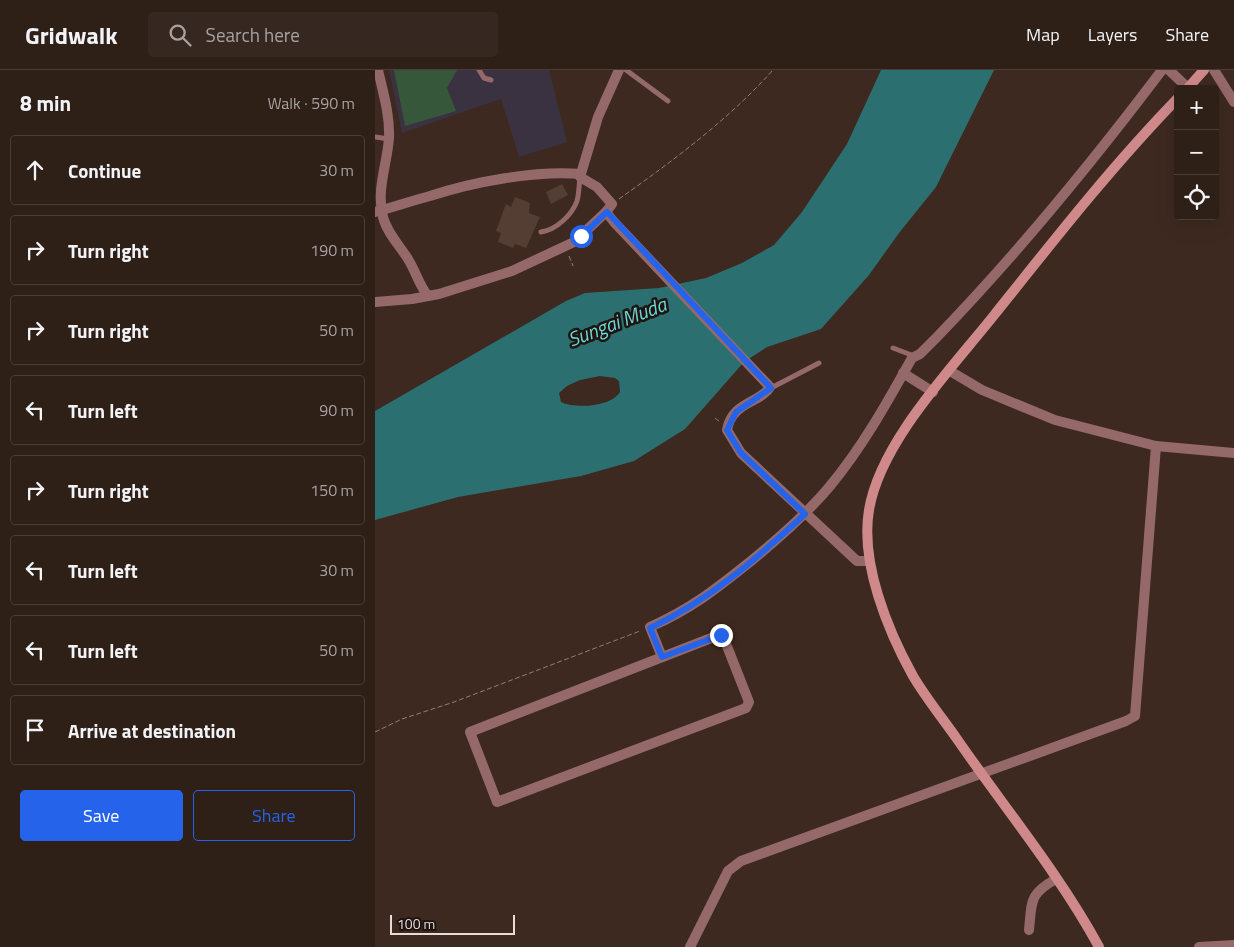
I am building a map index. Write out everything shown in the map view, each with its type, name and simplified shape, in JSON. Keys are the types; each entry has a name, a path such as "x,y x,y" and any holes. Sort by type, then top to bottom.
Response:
{"street":[{"path":"378,70 387,109 389,139 387,162 380,183 379,211 389,232 412,266 420,286 428,296"},
{"path":"580,176 598,117 619,70"},
{"path":"662,657 650,628 687,610 707,597 805,514 837,477 911,358 949,326 1039,227 1162,70"},
{"path":"1169,70 1184,85"},
{"path":"1190,85 1204,70"},
{"path":"1214,70 1234,102"},
{"path":"1099,947 1056,879 915,679 890,626 869,561 869,508 885,459 919,409 1082,204 1174,102"},
{"path":"379,211 431,195 520,176 557,172 580,176 597,187 609,208 614,222 771,388 736,412 727,430 741,453 857,561 869,561"},
{"path":"375,302 428,296 456,290 512,271 569,244 581,236 609,208"},
{"path":"949,371 982,390 1048,418 1155,446 1234,453"},
{"path":"903,373 933,392"},
{"path":"690,947 732,866 1126,722 1135,716 1155,446"},
{"path":"723,636 748,705 497,802 470,732 662,657 723,636"},
{"path":"1029,930 1033,897 1039,888 1056,879"},
{"path":"1199,947 1234,945"}],"lane":[{"path":"479,70 485,78 491,80"},
{"path":"626,70 668,101"},
{"path":"375,137 389,139"},
{"path":"541,232 558,224 571,212 577,201 580,176"},
{"path":"893,348 915,356"},
{"path":"771,388 819,363"}],"path":[{"path":"609,208 679,156 733,112 773,70"},
{"path":"569,244 569,260 573,266"},
{"path":"375,732 402,719 454,702 650,628"}],"shaded area":[{"path":"389,70 549,70 567,142 519,157 501,99 402,133"}],"green space":[{"path":"394,70 457,70 447,88 456,111 405,126"}],"water":[{"name":"Sungai Muda","path":"881,70 994,70 936,187 899,233 869,275 821,329 767,347 744,362 685,429 634,461 581,476 458,497 375,520 375,411 566,301 585,293 659,288 706,278 742,263 774,245 802,212 847,144","holes":["600,376 615,378 619,381 620,392 609,401 583,406 561,402 559,393 567,386 580,380"]}],"building":[{"path":"562,184 568,195 551,204 546,192"},
{"path":"515,197 530,203 529,213 540,217 526,248 515,244 513,248 498,242 501,233 496,231 506,204 511,207"}],"route":[{"path":"581,236 607,212 614,222 771,388 743,405 731,418 727,430 741,453 805,514 777,540 707,597 687,610 650,628 662,657 721,635"}]}
